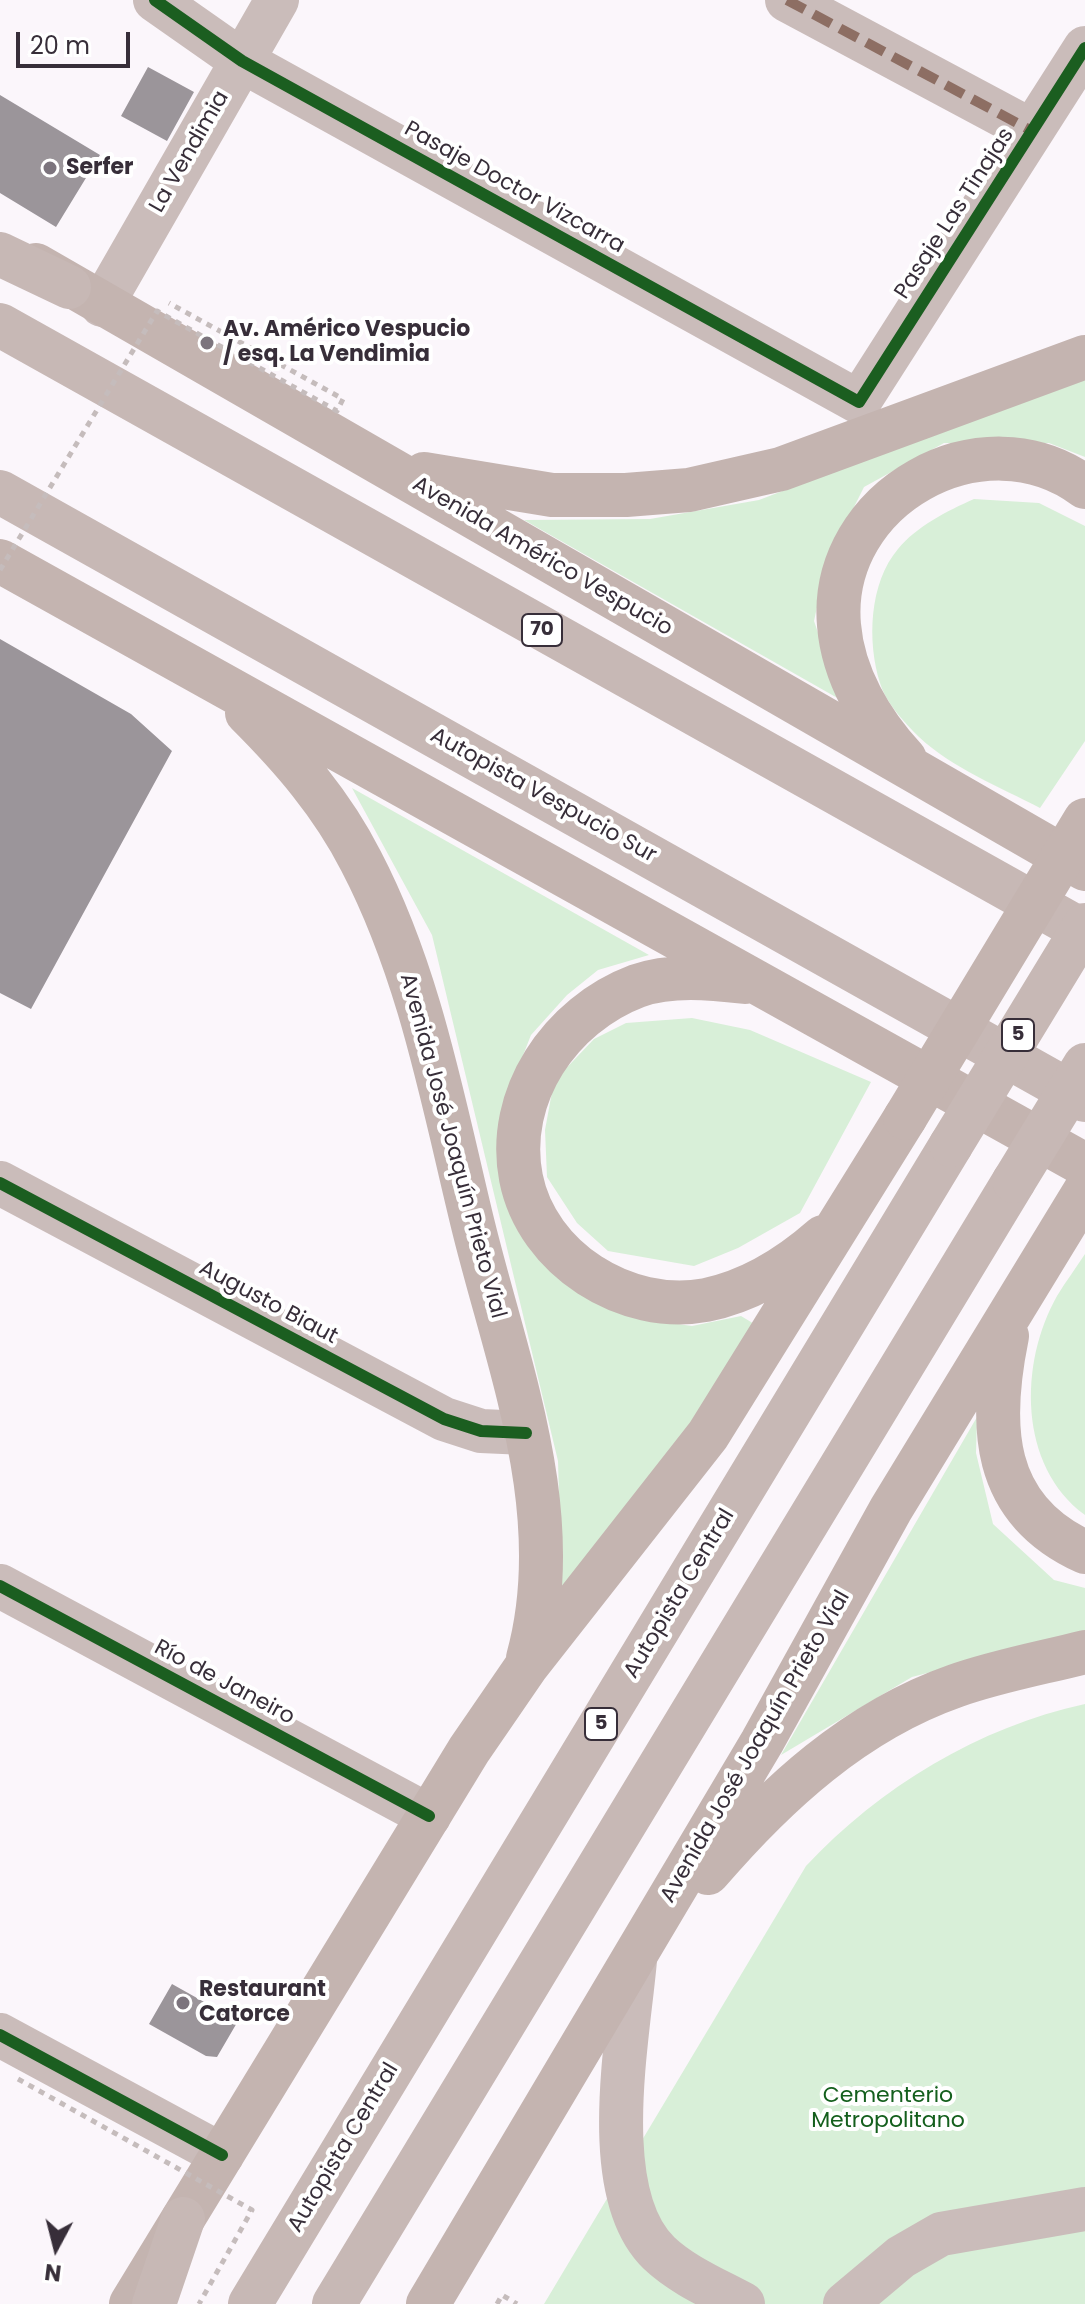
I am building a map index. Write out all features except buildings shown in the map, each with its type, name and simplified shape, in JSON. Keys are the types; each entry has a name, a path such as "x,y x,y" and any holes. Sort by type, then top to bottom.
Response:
{"highway":[{"path":"0,254 85,296"},
{"name":"70","path":"0,325 1085,932"},
{"name":"Autopista Vespucio Sur","path":"0,492 1085,1100"},
{"name":"Autopista Central","path":"250,2304 1085,925"},
{"path":"334,2304 1085,1065"},
{"path":"154,2304 183,2219"}],"main road":[{"name":"Avenida Américo Vespucio","path":"0,242 85,296 1085,869"},
{"path":"355,449 416,472 514,491 584,496 689,490 781,469 1085,357"},
{"path":"924,777 873,717 850,674 842,649 840,596 855,545 868,523 896,494 929,473 954,464 992,458 1030,461 1055,470 1085,487"},
{"path":"0,561 1085,1165"},
{"name":"Avenida José Joaquín Prieto Vial","path":"214,680 287,754 324,799 361,861 390,925 437,1076 526,1433 538,1493 541,1547 538,1608 526,1667"},
{"name":"Avenida José Joaquín Prieto Vial","path":"131,2304 429,1816 526,1667 642,1524 708,1435 850,1210 1085,820"},
{"path":"757,983 679,979 639,985 588,1013 566,1032 548,1055 524,1103 518,1154 529,1205 558,1250 580,1269 605,1284 632,1294 679,1302 722,1296 772,1274 801,1256 850,1210"},
{"name":"Avenida José Joaquín Prieto Vial","path":"428,2304 762,1742 891,1509 1078,1203"},
{"path":"1012,1311 995,1420 1002,1462 1010,1481 1038,1519 1055,1535 1085,1552"},
{"path":"635,1960 740,1836 779,1797 853,1738 916,1702 955,1686 1085,1652"}],"street":[{"name":"Pasaje Doctor Vizcarra","path":"155,0 242,61 859,402"},
{"name":"La Vendimia","path":"85,296 242,61 277,0"},
{"path":"787,0 1032,131"},
{"name":"Pasaje Las Tinajas","path":"859,402 1085,48"},
{"name":"Augusto Biaut","path":"0,1183 444,1419 481,1431 526,1433"},
{"name":"Río de Janeiro","path":"0,1586 429,1816"},
{"path":"635,1960 620,2133 630,2205 639,2227 658,2252 743,2304"},
{"path":"0,2035 222,2155"},
{"path":"845,2304 901,2257 941,2234 1085,2209"}],"path":[{"path":"0,570 157,311 337,411 343,399 169,303"},
{"path":"18,2079 252,2210 199,2304"},
{"path":"497,2304 502,2295 517,2304"}],"green space":[{"path":"1085,375 1085,457 1049,443 944,443 864,487 827,561 814,621 841,700 524,520 650,519 759,500"},
{"path":"974,499 1039,503 1085,526 1085,741 1040,808 961,768 919,737 887,698 876,667 873,613 888,563 923,526"},
{"path":"352,788 649,955 598,970 567,995 531,1035 507,1096 503,1142 635,1318 692,1326 741,1316 756,1325 751,1346 562,1598 558,1461 432,935"},
{"path":"692,1018 750,1030 871,1082 800,1213 738,1248 694,1266 608,1251 577,1223 547,1177 545,1130 554,1081 594,1039 626,1023"},
{"path":"1085,1254 1085,1515 1063,1494 1047,1470 1037,1442 1031,1382 1045,1323 1057,1296"},
{"path":"977,1417 976,1453 993,1524 1054,1580 1085,1588 1085,1632 912,1677 781,1755"},
{"name":"Cementerio Metropolitano","path":"1085,1704 1085,2304 544,2304 806,1866 866,1811 934,1764 1007,1728"}],"marked path":[{"path":"787,0 1032,131"}],"cycle path":[{"path":"155,0 242,61 859,402 1085,48"},
{"path":"0,1183 444,1419 481,1431 526,1433"},
{"path":"0,1586 429,1816"},
{"path":"0,2035 222,2155"}],"place":[{"name":"Serfer","path":"50,168"},
{"name":"Av. Américo Vespucio / esq. La Vendimia","path":"207,343"},
{"name":"Restaurant Catorce","path":"183,2003"}]}
